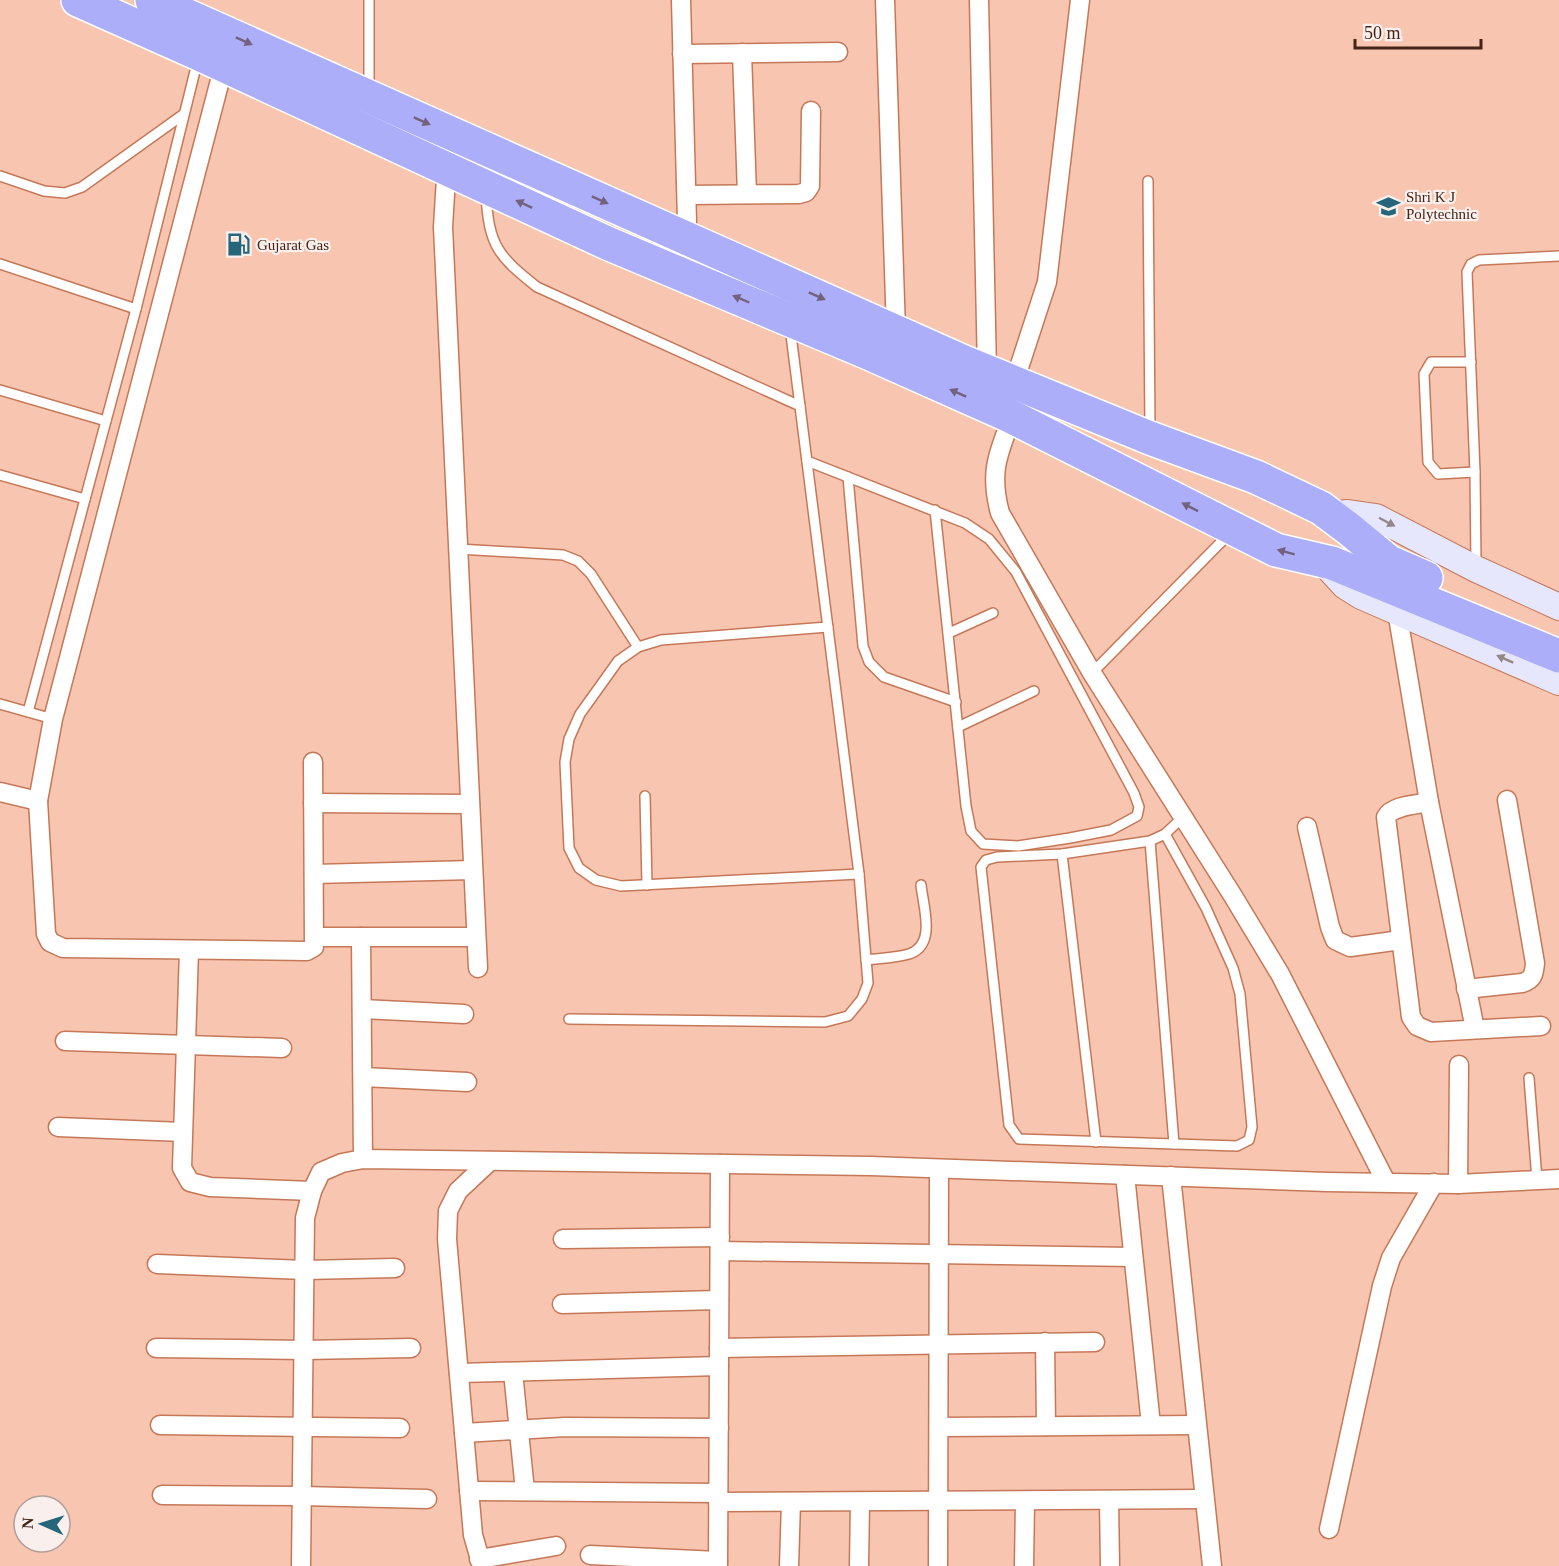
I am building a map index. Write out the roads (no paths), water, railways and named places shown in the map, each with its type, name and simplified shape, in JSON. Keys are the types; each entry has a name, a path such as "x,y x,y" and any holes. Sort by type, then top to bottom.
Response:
{"highway":[{"path":"78,0 207,45 369,97 686,238 785,300 1276,550 1322,561 1382,571 1543,640 1559,656"},
{"path":"152,0 207,45 446,169 607,243 673,270 896,331 1150,438 1256,477 1322,508 1382,571"}],"street":[{"path":"673,270 686,238 687,195 681,0"},
{"path":"885,0 896,331"},
{"path":"979,0 1001,377 1007,415 996,458 995,493 1000,513 1092,673 1280,974 1386,1182"},
{"path":"1001,377 1047,282 1080,0"},
{"path":"207,45 54,719 38,801 46,934 50,942 63,948 307,951 314,947 313,762"},
{"path":"682,54 838,52"},
{"path":"742,53 747,194"},
{"path":"687,195 806,192 810,186 812,111"},
{"path":"451,134 446,169 443,227 478,968"},
{"path":"1330,514 1355,513 1376,517 1476,569 1559,607"},
{"path":"1322,561 1345,586 1361,596 1559,682"},
{"path":"1397,611 1429,802 1475,1029"},
{"path":"0,792 38,801"},
{"path":"1466,988 1522,983 1530,981 1534,974 1535,963 1507,800"},
{"path":"1429,802 1394,809 1386,817 1411,1017 1417,1026 1431,1032 1540,1026"},
{"path":"313,804 470,804"},
{"path":"1307,827 1335,940 1350,947 1401,940"},
{"path":"314,874 473,870"},
{"path":"315,937 476,937"},
{"path":"361,937 363,1159"},
{"path":"189,950 182,1168 190,1182 210,1187 312,1191"},
{"path":"362,1009 464,1014"},
{"path":"66,1041 282,1048"},
{"path":"1458,1184 1459,1065"},
{"path":"363,1077 467,1082"},
{"path":"58,1127 183,1132"},
{"path":"301,1566 306,1218 312,1191 321,1172 342,1163 363,1159 720,1164 1458,1184 1559,1179"},
{"path":"490,1161 458,1191 448,1211 447,1239 472,1535 481,1562 556,1546"},
{"path":"590,1556 718,1563 720,1164"},
{"path":"938,1566 939,1169"},
{"path":"1125,1175 1151,1425"},
{"path":"1171,1176 1212,1566"},
{"path":"1329,1529 1382,1286 1391,1258 1434,1183"},
{"path":"563,1239 939,1253 1133,1257"},
{"path":"157,1264 305,1270 395,1268"},
{"path":"562,1304 719,1300"},
{"path":"1045,1342 1046,1426"},
{"path":"459,1373 513,1372 939,1344 1095,1342"},
{"path":"156,1348 304,1350 411,1348"},
{"path":"513,1372 525,1491"},
{"path":"160,1425 400,1428"},
{"path":"939,1427 1196,1425"},
{"path":"464,1433 518,1429 719,1428"},
{"path":"468,1491 718,1497 791,1502 1204,1499"},
{"path":"162,1495 427,1499"},
{"path":"1109,1500 1110,1566"},
{"path":"1024,1566 1025,1501"},
{"path":"789,1566 791,1502"},
{"path":"859,1566 860,1502"}],"lane":[{"path":"369,0 369,97"},
{"path":"28,712 136,309 184,114 207,45"},
{"path":"0,176 44,191 65,193 82,187 184,114"},
{"path":"1148,181 1150,438"},
{"path":"485,186 487,218 494,242 508,265 537,286 800,406"},
{"path":"1476,569 1475,472 1467,272 1471,264 1479,260 1559,256"},
{"path":"0,264 136,309"},
{"path":"569,1019 825,1022 848,1016 862,999 868,983 859,874 785,300"},
{"path":"1471,362 1431,362 1424,374 1423,393 1428,462 1438,474 1475,472"},
{"path":"0,390 106,420"},
{"path":"807,461 935,510 965,523 989,539 1016,572 1134,793 1139,807 1137,816 1111,830 1017,846 983,844 971,831 935,510"},
{"path":"0,475 85,499"},
{"path":"848,477 863,646 869,662 884,677 956,702"},
{"path":"1092,673 1234,529"},
{"path":"458,549 563,555 578,561 591,574 638,647"},
{"path":"949,633 993,613"},
{"path":"828,627 661,640 638,647 618,660 580,714 569,740 565,762 569,848 579,867 596,880 621,886 859,874"},
{"path":"958,727 1034,691"},
{"path":"0,704 54,719"},
{"path":"645,796 647,885"},
{"path":"1165,834 1206,908 1233,968 1240,994 1251,1127 1249,1140 1237,1146 1018,1139 1009,1125 981,867 986,860 997,857 1062,854 1150,841 1165,834 1182,818"},
{"path":"1150,841 1174,1144"},
{"path":"1062,854 1096,1142"},
{"path":"866,960 911,954 924,943 927,930 921,885"},
{"path":"1530,1078 1537,1180"}],"place":[{"name":"Shri K J Polytechnic","path":"1388,206"},
{"name":"Gujarat Gas","path":"239,245"}]}
